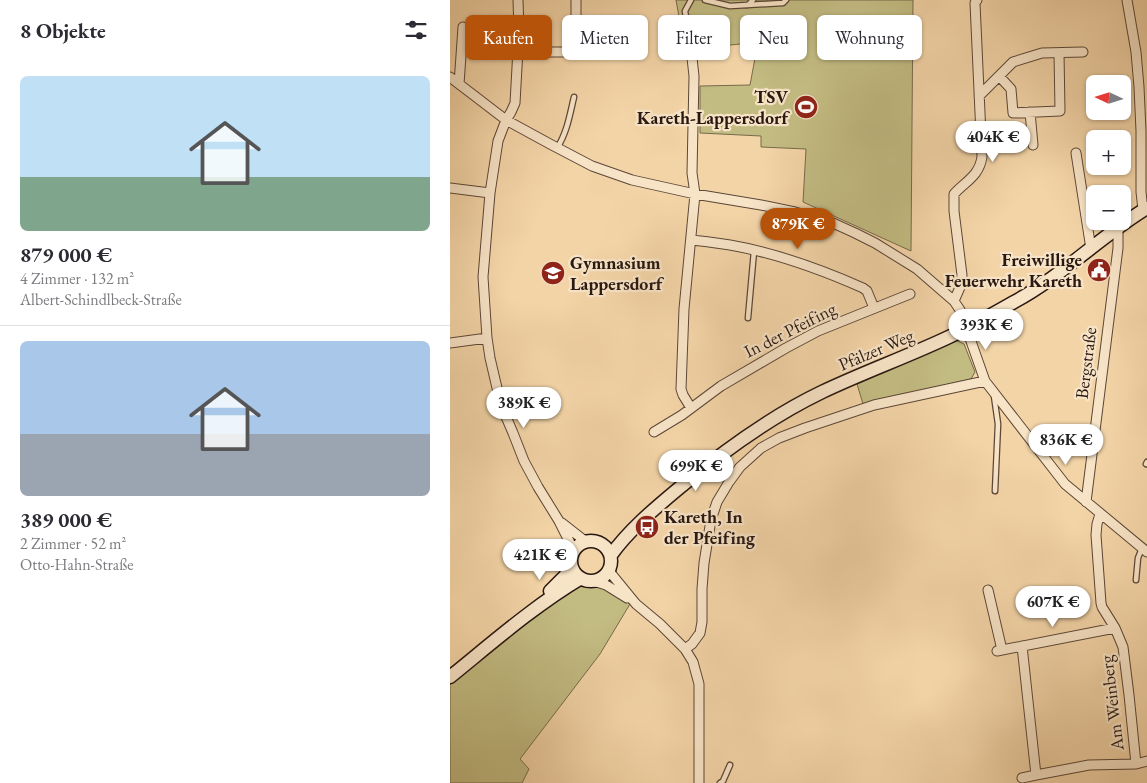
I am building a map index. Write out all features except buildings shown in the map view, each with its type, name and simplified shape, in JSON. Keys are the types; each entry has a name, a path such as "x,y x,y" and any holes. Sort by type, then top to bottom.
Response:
{"street":[{"path":"518,0 518,15"},
{"path":"576,0 576,15"},
{"path":"954,301 961,285 962,275 954,211 954,194 975,174 980,167 982,157 975,3 978,0"},
{"path":"1127,0 1136,52 1142,131 1141,192 1145,209"},
{"path":"459,84 463,27"},
{"path":"979,96 1013,62 1042,53 1083,52"},
{"path":"999,76 1011,89 1013,113 1060,111 1059,53"},
{"path":"518,60 515,103 498,141 490,193 484,277 487,338 501,405 524,461 574,551"},
{"path":"691,408 681,389 684,309 695,194 692,173 694,76 692,60"},
{"path":"450,77 506,120 592,166 632,180 695,194 795,212 833,223 875,243 917,269 954,301 960,310 985,381 1065,484 1145,550"},
{"path":"1030,112 1033,145"},
{"path":"1076,153 1091,249"},
{"path":"450,188 490,193"},
{"name":"Pfälzer Weg","path":"1131,219 1145,209"},
{"name":"Pfälzer Weg","path":"650,512 725,451 769,422 822,392 952,336 1016,301 1050,280 1115,230"},
{"name":"Bergstraße","path":"1086,502 1118,248 1118,230"},
{"path":"691,240 754,250 815,268 863,288 867,291 874,308"},
{"name":"In der Pfeifing","path":"654,432 721,386 786,348 818,331 910,294"},
{"path":"450,343 487,338"},
{"path":"685,649 692,644 700,633 704,563 711,520 717,502 740,467 761,448 779,438 805,428 874,405 985,381"},
{"path":"601,543 650,512"},
{"path":"611,555 650,512"},
{"name":"Am Weinberg","path":"1100,514 1096,535 1101,603 1115,628 1122,648 1136,764 1147,762"},
{"path":"559,521 585,541"},
{"path":"450,677 529,613 567,586 587,579 599,579 605,576 611,566 611,555 601,543 585,541 581,543 574,551 571,560 573,570 587,579 606,585 636,604 660,624 685,649 693,662 699,684 699,783"},
{"path":"529,613 565,576 572,565"},
{"path":"609,571 636,604"},
{"path":"988,590 999,650 1115,628"},
{"path":"1022,646 1036,775"},
{"path":"1022,778 1089,765 1136,764"}],"lane":[{"path":"686,15 685,11 691,0"},
{"path":"705,0 730,6 783,4 786,0"},
{"path":"748,5 753,0"},
{"path":"557,148 561,142 574,97"},
{"path":"748,318 754,250"},
{"path":"993,392 998,424 995,491"},
{"path":"1136,580 1138,558 1145,550"},
{"path":"720,783 723,781 730,765"}],"shaded area":[{"name":"TSV Kareth-Lappersdorf","path":"676,0 913,0 913,15 817,15 817,60 913,60 911,251 803,202 806,149 761,147 761,136 700,133 700,86 750,85 755,60 807,60 807,15 740,15 740,44 730,45 730,15 679,15"},
{"path":"956,340 964,344 975,372 971,379 863,404 857,384"},
{"path":"576,586 601,586 630,604 600,654 520,759 529,769 522,783 450,783 450,684 552,601"}],"place":[{"name":"TSV Kareth-Lappersdorf","path":"806,107"},
{"name":"Freiwillige Feuerwehr Kareth","path":"1099,270"},
{"name":"Gymnasium Lappersdorf","path":"553,273"},
{"name":"Kareth, In der Pfeifing","path":"647,527"}]}
